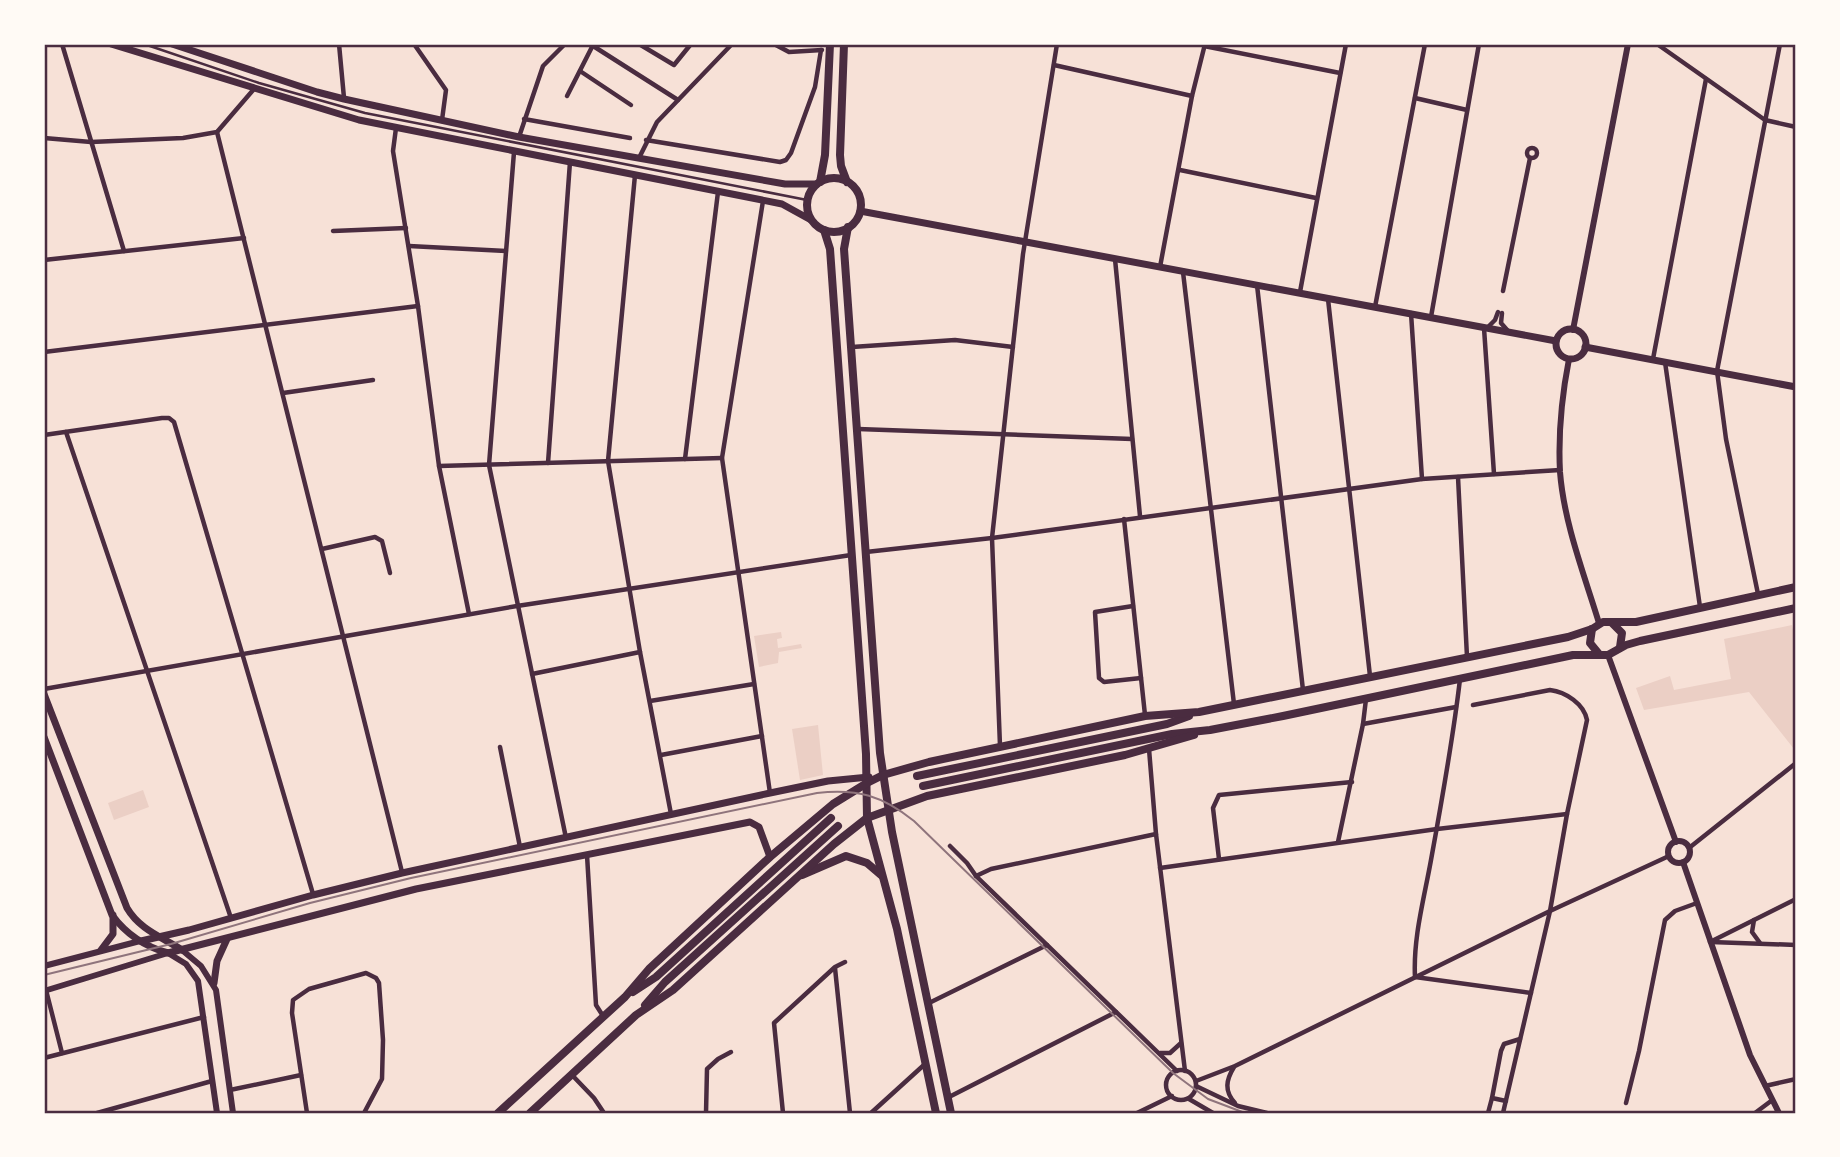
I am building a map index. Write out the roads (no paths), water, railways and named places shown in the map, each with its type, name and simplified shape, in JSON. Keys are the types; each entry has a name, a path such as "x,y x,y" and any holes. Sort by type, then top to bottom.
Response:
{"main road":[{"path":"111,44 330,112 396,128 790,207 824,230 837,232 848,227 860,211 858,193 847,182 841,166 844,44"},
{"path":"172,44 317,92 519,136 792,185 818,183 832,178 847,182"},
{"path":"811,220 807,200 818,183 825,155 827,48"},
{"path":"860,211 1556,341"},
{"path":"848,227 844,249 883,775 951,1113"},
{"path":"824,230 830,249 867,780 867,818 897,929 936,1113"},
{"path":"1573,330 1583,336 1585,347 1579,356 1569,359 1559,353 1556,341 1563,332 1573,330"},
{"path":"1585,347 1796,387"},
{"path":"140,941 402,873 671,814 828,781 867,780 929,762 1145,716 1199,712 1235,705 1568,637 1595,626 1636,622 1796,587"},
{"path":"923,786 1172,734 1210,730 1366,699 1573,655 1604,654 1640,641 1796,608"},
{"path":"1612,623 1622,634 1620,647"},
{"path":"1595,626 1590,643 1604,654"},
{"path":"44,694 127,908 140,924 182,950"},
{"path":"917,776 1167,724 1199,712"},
{"path":"636,1015 673,990 793,880 867,818 927,796 1149,750 1210,730"},
{"path":"44,737 112,915 113,934 101,950"},
{"path":"498,1113 625,997 656,962 770,857 832,804 867,780"},
{"path":"625,997 656,977 831,818"},
{"path":"112,915 140,941 167,953 416,889 750,822 759,827 770,857"},
{"path":"530,1113 636,1015 665,982 838,825"},
{"path":"793,880 846,856 867,863 882,876"},
{"path":"214,983 216,961 227,939"}],"street":[{"path":"62,44 124,251"},
{"path":"339,44 344,99"},
{"path":"414,44 446,89 442,120"},
{"path":"519,136 543,66 565,44"},
{"path":"639,44 674,65 691,44"},
{"path":"639,158 657,122 732,44"},
{"path":"646,140 780,162 786,160 791,153 827,48 789,52 774,44"},
{"path":"1000,747 992,538 1023,254 1057,44"},
{"path":"1300,292 1346,44"},
{"path":"1375,307 1425,44"},
{"path":"1431,317 1479,44"},
{"path":"1573,330 1628,44"},
{"path":"1657,44 1765,120 1796,127"},
{"path":"1758,595 1726,439 1717,371 1780,44"},
{"path":"567,96 591,45 678,100"},
{"path":"1160,267 1204,45 1340,73"},
{"path":"1054,65 1192,96"},
{"path":"580,71 631,105"},
{"path":"1653,359 1706,79"},
{"path":"44,138 91,142 183,138 218,132 254,89"},
{"path":"1415,98 1467,110"},
{"path":"524,120 631,138"},
{"path":"396,128 393,151 418,306 439,466 470,615"},
{"path":"218,132 402,873"},
{"path":"514,152 489,465 566,838"},
{"path":"1505,292 1530,158"},
{"path":"548,463 570,162"},
{"path":"1180,170 1316,198"},
{"path":"635,175 608,461 671,814"},
{"path":"685,459 718,192"},
{"path":"763,201 722,458 770,793"},
{"path":"333,231 406,228"},
{"path":"44,260 244,238"},
{"path":"409,246 506,251"},
{"path":"1115,258 1140,516"},
{"path":"1183,271 1235,705"},
{"path":"1257,285 1303,691"},
{"path":"1328,298 1370,677"},
{"path":"44,352 418,306"},
{"path":"1410,313 1422,479"},
{"path":"1494,474 1485,327 1500,313 1501,323 1508,332"},
{"path":"851,347 955,340 1013,347"},
{"path":"1569,359 1562,405 1560,470 1595,626"},
{"path":"1665,361 1700,607"},
{"path":"283,393 373,380"},
{"path":"44,435 162,418 169,418 174,422 313,895"},
{"path":"858,429 1132,439"},
{"path":"66,432 231,918"},
{"path":"439,466 722,458"},
{"path":"866,552 992,538 1422,479 1560,470"},
{"path":"1458,477 1467,658"},
{"path":"1124,519 1145,716"},
{"path":"322,550 379,538 390,573"},
{"path":"44,689 517,606 851,555"},
{"path":"1133,606 1095,612 1100,678 1104,682 1141,678"},
{"path":"532,674 640,652"},
{"path":"1604,654 1676,842"},
{"path":"1415,977 1414,959 1418,930 1460,679"},
{"path":"650,701 754,684"},
{"path":"1473,705 1550,690 1567,696 1582,708 1586,713 1587,725 1567,814 1550,911 1503,1113"},
{"path":"1338,842 1352,782 1366,699"},
{"path":"1363,724 1456,707"},
{"path":"661,755 762,736"},
{"path":"500,747 520,848"},
{"path":"1149,750 1156,834 1185,1071"},
{"path":"1689,848 1796,764"},
{"path":"1219,859 1213,808 1219,796 1352,782"},
{"path":"1160,868 1338,842 1567,814"},
{"path":"976,876 990,869 1156,834"},
{"path":"1676,842 1685,843 1689,848 1690,855 1683,862 1673,861 1669,856 1670,846 1676,842"},
{"path":"950,846 976,876 1177,1071"},
{"path":"587,855 596,1005 604,1016"},
{"path":"1267,1113 1238,1107 1196,1084 1192,1075 1185,1071 1177,1071 1169,1076 1167,1090 1179,1100 1188,1099 1193,1095 1196,1084 1550,911 1669,856"},
{"path":"1683,862 1750,1055 1779,1113"},
{"path":"1710,942 1796,899"},
{"path":"1626,1103 1665,920 1675,911 1697,904"},
{"path":"1754,920 1752,932 1761,943"},
{"path":"44,966 140,941"},
{"path":"1710,942 1796,945"},
{"path":"929,1003 1047,945"},
{"path":"182,950 201,966 214,983 233,1113"},
{"path":"62,1053 45,991 167,953 186,964 195,975 204,1017 217,1113"},
{"path":"783,1113 774,1023 835,967 845,962"},
{"path":"835,967 850,1113"},
{"path":"307,1113 292,1013 293,1000 309,989 366,973 371,974 379,983 383,1062 382,1079 364,1113"},
{"path":"1415,977 1531,993"},
{"path":"948,1097 1116,1012"},
{"path":"44,1058 204,1017"},
{"path":"1488,1113 1504,1044 1520,1039"},
{"path":"1159,1053 1167,1054 1182,1042"},
{"path":"706,1113 707,1069 731,1052"},
{"path":"871,1113 925,1063"},
{"path":"1235,1066 1226,1083 1231,1099 1238,1107"},
{"path":"230,1090 301,1075"},
{"path":"572,1075 604,1113"},
{"path":"1764,1086 1796,1079"},
{"path":"97,1113 212,1081"},
{"path":"1137,1113 1172,1096"},
{"path":"1492,1098 1506,1101"},
{"path":"1188,1099 1213,1113"},
{"path":"1755,1113 1771,1101"},
{"path":"877,1113 878,1106"}],"lane":[{"path":"144,44 259,83 365,113 807,200"}],"tram line":[{"path":"44,975 171,944 310,903 411,878 817,793 857,793 891,805 914,821 1173,1073 1208,1099 1245,1113"}]}
